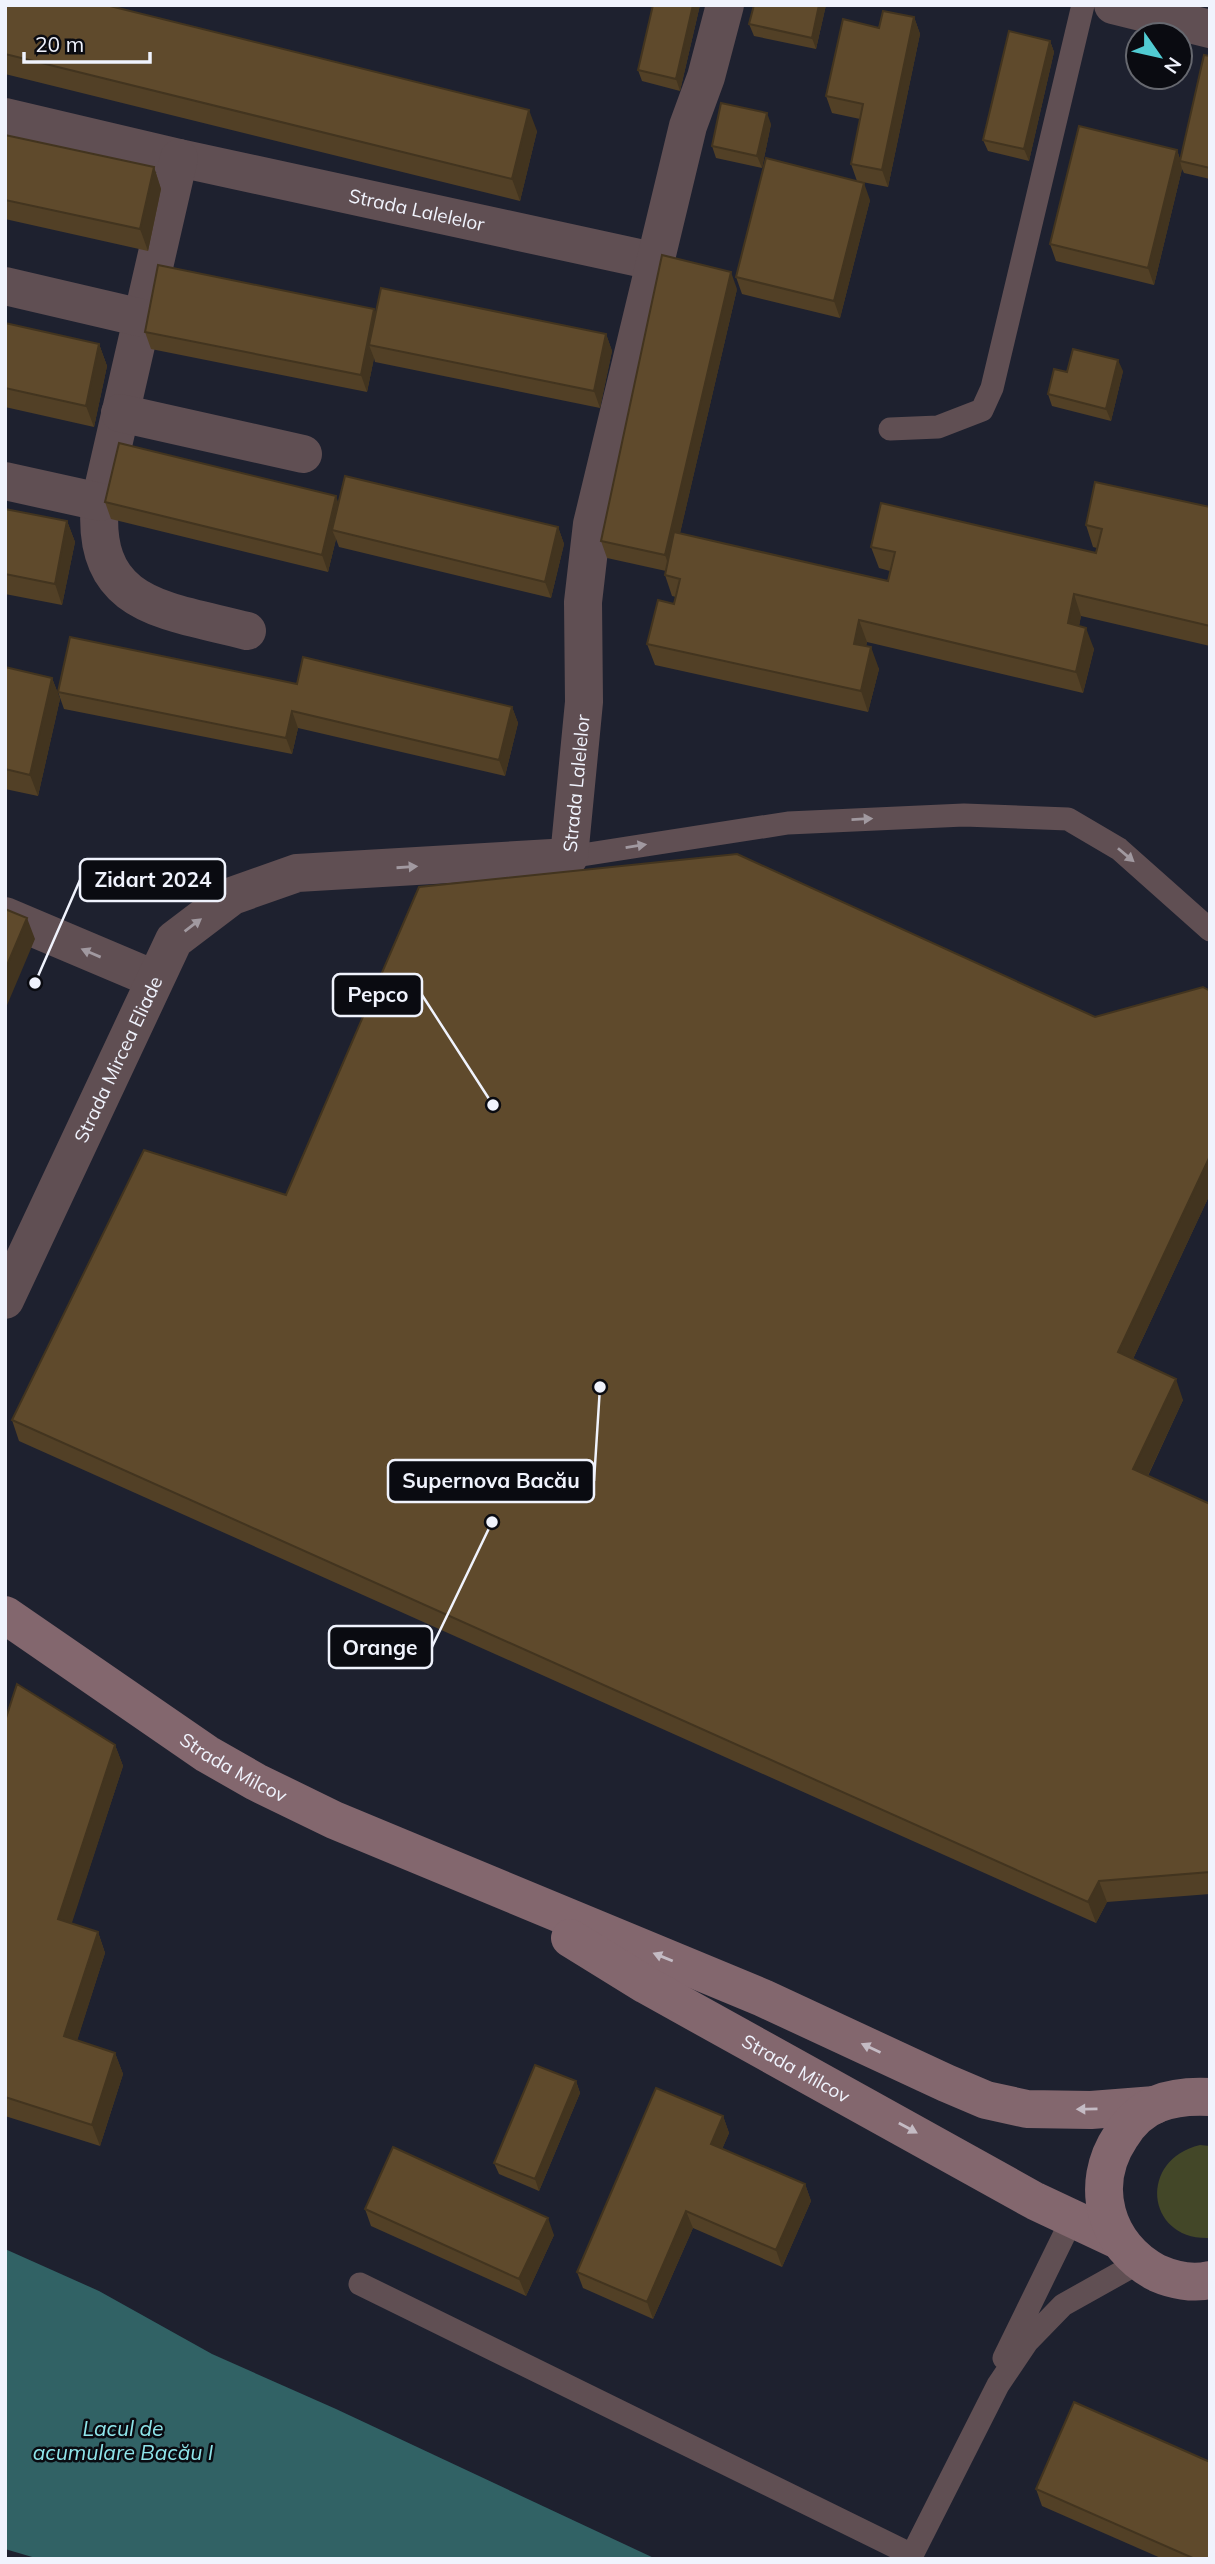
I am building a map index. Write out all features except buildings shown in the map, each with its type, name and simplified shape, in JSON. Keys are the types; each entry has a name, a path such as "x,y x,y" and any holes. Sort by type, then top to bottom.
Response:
{"main road":[{"name":"Strada Milcov","path":"5,1615 207,1754 256,1782 334,1820 482,1883 764,1997 986,2100 1027,2109 1091,2110 1190,2096"},
{"name":"Strada Milcov","path":"482,1883 646,1985 1072,2219 1141,2260"},
{"path":"1190,2096 1129,2123 1112,2150 1103,2180 1106,2211 1141,2260 1210,2309"},
{"path":"1141,2260 1199,2283 1210,2280"}],"street":[{"name":"Strada Lalelelor","path":"154,979 174,940 232,896 297,873 569,857 584,702 583,602 592,524 653,261 688,125 706,77 725,5"},
{"path":"1114,5 1210,29"},
{"name":"Strada Lalelelor","path":"5,117 178,158 653,261"},
{"path":"178,158 100,502 97,530 107,567 122,588 138,599 165,610 247,631"},
{"path":"5,286 142,318"},
{"path":"120,412 303,454"},
{"path":"5,481 100,502"},
{"name":"Strada Mircea Eliade","path":"5,916 154,979 7,1289"}],"lane":[{"path":"890,429 938,427 982,410 992,388 1083,5"},
{"path":"569,857 788,823 964,815 1068,819 1119,849 1210,930"},
{"path":"998,2385 1005,2355 1015,2332 1072,2219"},
{"path":"360,2284 911,2557 998,2385 1027,2342 1063,2305 1141,2260"}],"shaded area":[{"path":"1200,2145 1210,2146 1210,2238 1189,2235 1173,2227 1162,2214 1157,2198 1159,2182 1166,2166 1180,2153"}],"water":[{"name":"Lacul de acumulare Bacău I","path":"5,2249 99,2291 212,2354 656,2559 39,2559 5,2549"}],"place":[{"name":"Zidart 2024","path":"35,983"},
{"name":"Pepco","path":"493,1105"},
{"name":"Supernova Bacău","path":"600,1387"},
{"name":"Orange","path":"492,1522"}]}
